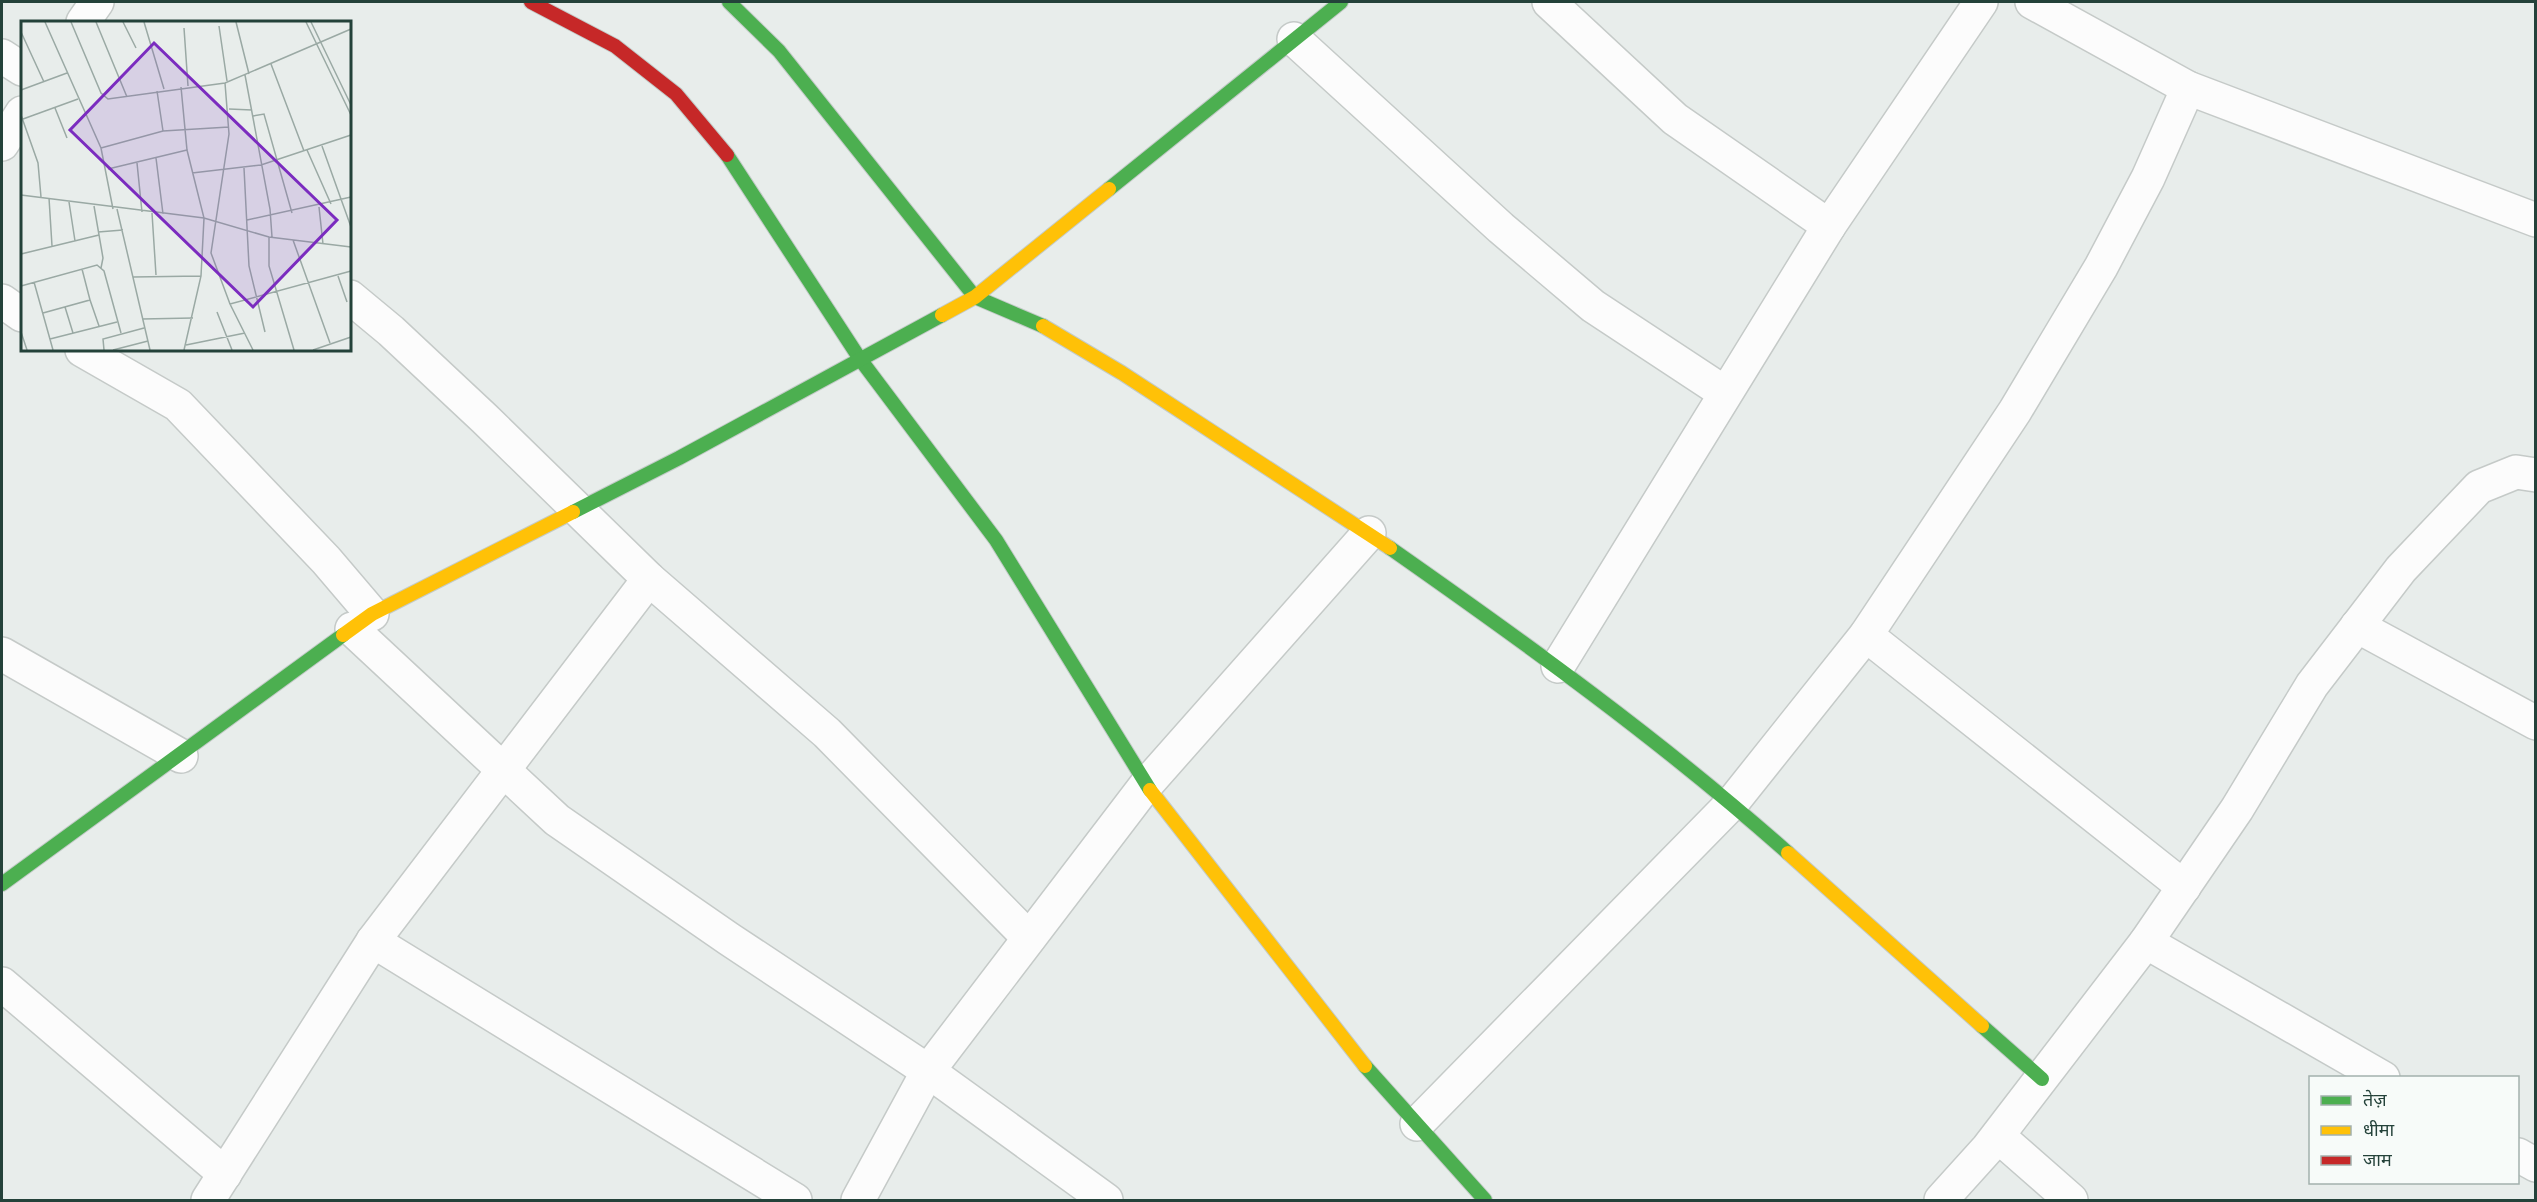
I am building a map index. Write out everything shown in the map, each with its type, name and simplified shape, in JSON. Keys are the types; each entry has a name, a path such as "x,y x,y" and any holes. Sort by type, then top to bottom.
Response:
{"street":[{"path":"84,21 97,2"},
{"path":"531,2 615,46 676,94 717,141 860,359 996,540 1146,784 1368,1069 1485,1200"},
{"path":"729,2 778,51 975,297 1048,328 1369,533 1558,666 1732,803 2042,1079"},
{"path":"2,884 181,756 362,622 679,458 975,297 1341,2"},
{"path":"1549,2 1675,119 1829,226"},
{"path":"1558,666 1829,226 1981,2"},
{"path":"2032,2 2188,88 2535,220"},
{"path":"1294,39 1501,228 1593,306 1725,393"},
{"path":"2,56 21,68"},
{"path":"1417,1124 1732,803 1866,635 2015,411 2101,267 2148,178 2188,88"},
{"path":"2,144 21,115"},
{"path":"351,298 391,331 649,579 827,733 1029,938"},
{"path":"2,301 21,314"},
{"path":"84,351 178,405 326,560 362,622 503,769 557,820 729,939 928,1071 1106,1200"},
{"path":"1941,1200 1998,1136 2146,942 2237,809 2312,685 2402,569 2479,487 2516,472 2535,475"},
{"path":"858,1200 928,1071 1146,784 1369,533"},
{"path":"2,984 217,1187 373,941 649,579"},
{"path":"2357,626 2535,723"},
{"path":"1866,635 2184,887"},
{"path":"2,654 181,756"},
{"path":"373,941 795,1200"},
{"path":"2146,942 2381,1076"},
{"path":"1998,1136 2071,1200"},
{"path":"2519,1156 2535,1165"}],"traffic: fast":[{"path":"729,2 779,51 975,297 1043,326"},
{"path":"1109,189 1341,2"},
{"path":"727,155 860,359 996,540 1150,790"},
{"path":"573,512 679,458 942,315"},
{"path":"1390,548 1594,695 1692,772 1788,853"},
{"path":"2,884 343,635"},
{"path":"1982,1026 2042,1079"},
{"path":"1365,1066 1485,1200"}],"traffic: slow":[{"path":"942,315 975,297 1109,189"},
{"path":"1043,326 1122,373 1390,548"},
{"path":"343,635 372,614 573,512"},
{"path":"1150,790 1365,1066"},
{"path":"1788,853 1982,1026"}],"traffic: jam":[{"path":"531,2 615,46 676,94 727,155"}]}
